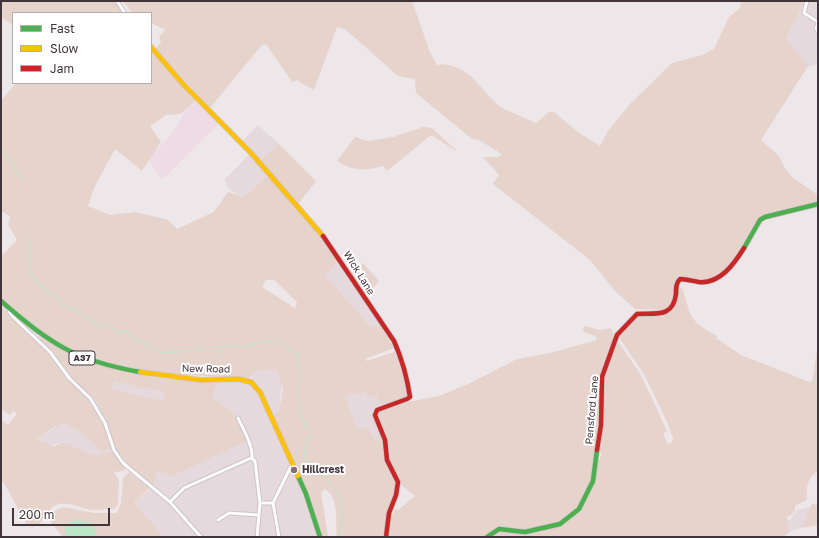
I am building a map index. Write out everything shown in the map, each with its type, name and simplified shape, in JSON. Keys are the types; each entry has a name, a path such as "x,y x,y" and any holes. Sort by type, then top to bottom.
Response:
{"main road":[{"name":"Wick Lane","path":"152,48 315,225 389,334 401,357 410,397 404,402 386,405 376,410 375,415 386,440 387,460 398,482 396,495 389,513 386,537"},
{"name":"Pensford Lane","path":"487,537 499,529 525,532 560,524 570,518 585,501 593,481 601,425 602,378 617,335 630,319 641,312 662,313 670,310 676,299 677,284 680,279 701,282 722,276 730,268 760,220 764,217 818,204"},
{"name":"A37","path":"1,301 8,307"},
{"name":"New Road","path":"8,307 38,333 54,344 100,364 170,377 204,380 240,378 251,382 260,392 309,501 320,537"}],"street":[{"path":"117,1 125,12"},
{"path":"807,1 804,13 818,23 816,29 818,31"},
{"path":"8,307 11,315 50,352 70,379 96,405 105,422 114,450 123,463 170,502 201,537"},
{"path":"238,418 246,436 252,458 255,461 260,503 257,537"},
{"path":"170,502 184,488 252,458"},
{"path":"279,537 273,503 292,463"},
{"path":"260,503 273,503"},
{"path":"218,520 230,513 259,515"}],"shaded area":[{"path":"1,1 115,1 122,12 12,12 12,24 1,17"},
{"path":"123,1 412,1 430,52 437,65 445,64 460,69 474,79 497,104 504,109 536,123 549,112 554,112 579,133 600,146 608,131 631,103 672,63 702,55 714,49 729,17 740,8 741,1 805,1 786,39 808,66 761,140 779,156 784,167 792,177 818,195 818,203 764,214 759,217 736,255 721,272 713,277 703,280 678,276 672,302 666,310 635,309 616,292 590,260 493,184 499,175 483,157 498,157 502,154 479,140 472,139 416,93 415,79 398,76 345,29 337,27 314,90 299,82 299,80 292,82 266,44 261,46 210,108 155,49 161,42 159,37 165,30 152,24 152,12 131,12"},
{"path":"805,1 818,1 818,57 816,64 810,67 805,64 786,39"},
{"path":"152,52 196,101 180,114 166,115 150,126 161,142 142,171 115,149 94,188 88,206 110,215 136,212 168,220 177,229 214,212 228,192 243,198 266,177 269,177 261,163 261,160 279,144 316,181 299,203 296,202 338,259 335,266 325,275 371,327 380,325 394,348 365,359 367,361 394,352 405,382 407,396 402,401 380,405 376,395 369,398 365,392 345,397 358,429 368,428 375,440 382,437 384,441 384,453 397,482 394,497 386,515 384,537 337,537 335,504 330,493 325,489 321,492 328,537 322,537 273,415 279,411 283,388 277,372 262,369 253,374 250,378 223,377 141,370 115,364 89,356 64,345 40,331 1,297 1,256 17,240 8,225 10,216 1,211 1,101 15,84 152,84","holes":["266,280 274,280 297,302 295,308 262,287"]},
{"path":"198,100 217,121 218,125 162,180 148,159 170,136 183,116 182,114"},
{"path":"258,125 279,144 261,160 261,163 242,142"},
{"path":"423,127 432,128 458,152 431,135 387,171 383,166 370,169 359,169 348,167 337,161 355,137 368,141 393,137"},
{"path":"250,154 268,175 243,198 228,188 225,179"},
{"path":"338,259 359,293 381,324 371,327 325,275 335,266"},
{"path":"363,263 379,281 365,298 349,272"},
{"path":"682,288 692,317 696,322 741,355 812,383 818,344 818,472 809,480 807,500 795,506 795,510 792,515 786,517 790,523 786,526 790,532 783,537 488,537 499,530 516,533 540,526 521,530 497,529 485,537 388,537 389,525 395,509 398,510 415,496 400,484 389,461 387,440 377,418 378,411 387,406 439,396 468,384 517,359 550,353 597,340 595,336 584,332 583,328 585,326 600,330 611,328 614,336 601,377 598,428 592,466 596,466 602,454 599,451 604,379 614,344 619,343 641,375 667,431 663,434 668,444 672,442 673,438 667,422 644,374 618,336 635,316 670,312 677,303 679,289"},
{"path":"1,306 47,352 70,380 89,399 104,423 111,449 101,451 79,431 62,423 58,427 55,426 37,439 54,446 62,443 95,455 113,451 126,468 124,471 114,472 119,480 118,504 115,509 93,510 69,504 60,504 52,508 37,525 28,526 1,478 1,420 8,425 17,414 13,411 10,415 1,409"},
{"path":"38,336 58,348 80,358 124,372 171,379 218,382 212,397 233,412 247,441 172,476 158,471 153,485 123,460 112,443 95,401 77,384 38,339","holes":["115,381 165,393 162,400 111,388"]},
{"path":"265,368 277,372 282,384 279,411 268,416 290,463 313,521 317,537 164,537 134,502 150,489 158,471 233,412 212,397 218,382 251,379 256,371"},
{"path":"115,381 165,393 162,400 124,392 111,388"},
{"path":"365,392 376,395 380,405 372,411 382,437 376,440 358,429 345,397"},
{"path":"61,423 79,431 101,451 111,449 113,451 95,455 59,443 51,445 37,439"},
{"path":"129,472 150,488 134,502 164,537 63,537 50,521 54,511 64,507 94,513 117,513 121,503 123,478"},
{"path":"812,503 818,506 818,525 800,528 806,519"},
{"path":"812,507 800,528 790,532 786,526 790,523 789,521 797,510"},
{"path":"78,520 91,523 95,530 96,537 68,537 65,534 65,528 70,522"}],"waterway":[{"path":"1,152 8,157 22,180"},
{"path":"30,239 30,269 36,283 59,299 60,304 67,306 98,325 104,324 113,328 117,332 127,331 129,335 162,353 205,350"},
{"path":"210,351 220,352 222,346 245,346 267,341 277,343 281,341 299,356 297,361 299,376 298,398 306,428 311,437 307,437 304,455 313,471 324,475 339,494 343,529 340,530 339,537"},
{"path":"811,382 818,383"}],"traffic: fast":[{"path":"744,248 760,220 765,217 818,204"},
{"path":"1,301 34,328 64,348 80,356 98,362 118,368 140,372"},
{"path":"487,537 499,529 525,532 560,524 579,509 593,481 597,450"},
{"path":"298,476 306,494 320,537"}],"traffic: slow":[{"path":"152,48 183,84 251,153 323,236"},
{"path":"140,372 201,380 238,379 251,382 260,392 298,476"}],"traffic: jam":[{"path":"323,236 394,341 402,361 407,382 410,397 377,410 375,415 385,440 387,460 398,482 396,495 389,513 386,537"},
{"path":"597,450 601,425 602,377 617,335 637,314 657,314 667,311 674,302 677,284 680,279 699,282 713,280 726,272 744,248"}],"place":[{"name":"Hillcrest","path":"294,470"}]}
